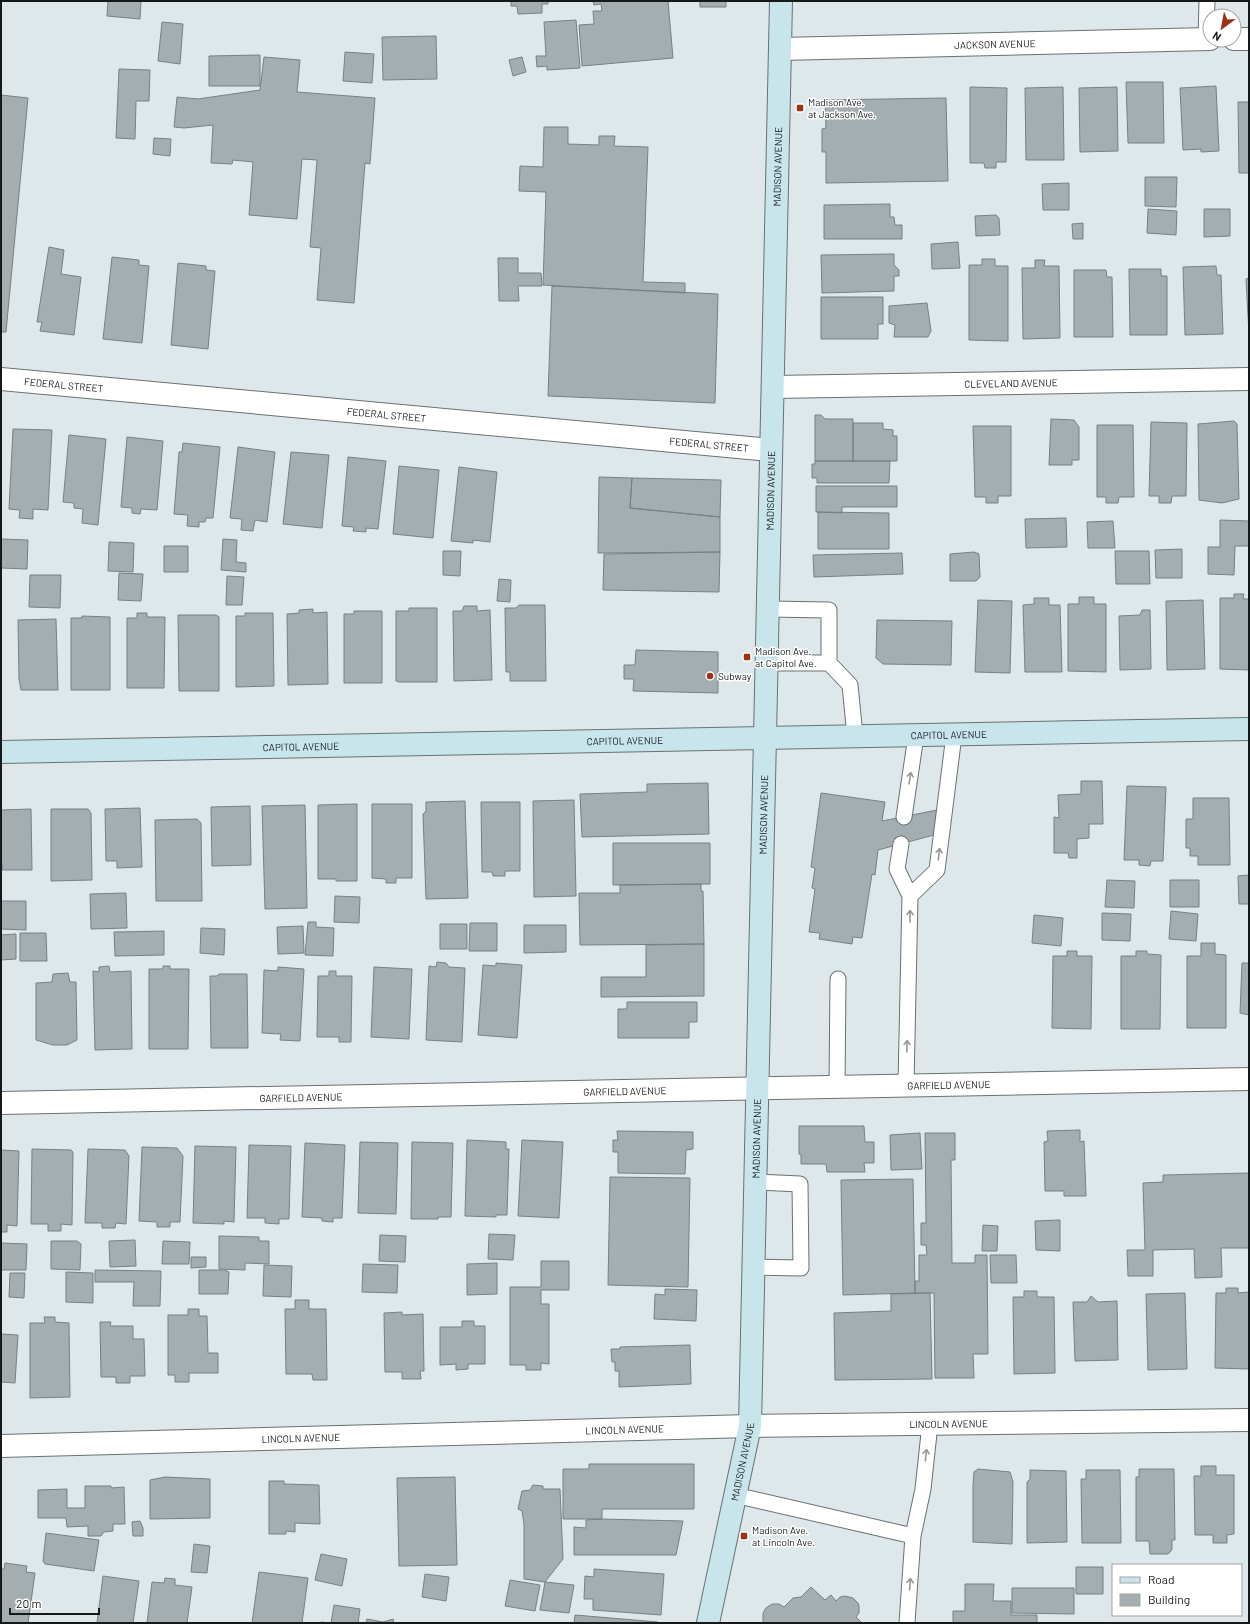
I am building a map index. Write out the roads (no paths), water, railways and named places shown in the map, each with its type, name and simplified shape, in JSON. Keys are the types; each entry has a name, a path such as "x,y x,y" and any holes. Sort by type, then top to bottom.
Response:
{"main road":[{"name":"MADISON AVENUE","path":"708,1623 750,1426 781,1"},
{"name":"CAPITOL AVENUE","path":"1,752 1249,729"}],"street":[{"name":"JACKSON AVENUE","path":"780,49 1202,39"},
{"name":"FEDERAL STREET","path":"1,379 771,450"},
{"name":"CLEVELAND AVENUE","path":"772,387 1249,379"},
{"name":"GARFIELD AVENUE","path":"1,1103 1249,1079"},
{"name":"LINCOLN AVENUE","path":"1,1446 750,1426 1249,1420"}],"lane":[{"path":"768,609 829,610 829,663 850,685 855,736"},
{"path":"767,663 829,663"},
{"path":"910,896 937,870 954,735"},
{"path":"904,817 916,736"},
{"path":"901,844 897,869 910,896 906,1085"},
{"path":"837,1087 838,979"},
{"path":"754,1267 801,1268 800,1184 756,1182"},
{"path":"907,1623 913,1536 923,1489 930,1424"},
{"path":"735,1495 913,1536"}],"place":[{"name":"Madison Ave. at Jackson Ave.","path":"800,108"},
{"name":"Madison Ave. at Capitol Ave.","path":"747,657"},
{"name":"Subway","path":"710,676"},
{"name":"Madison Ave. at Lincoln Ave.","path":"744,1536"}]}
